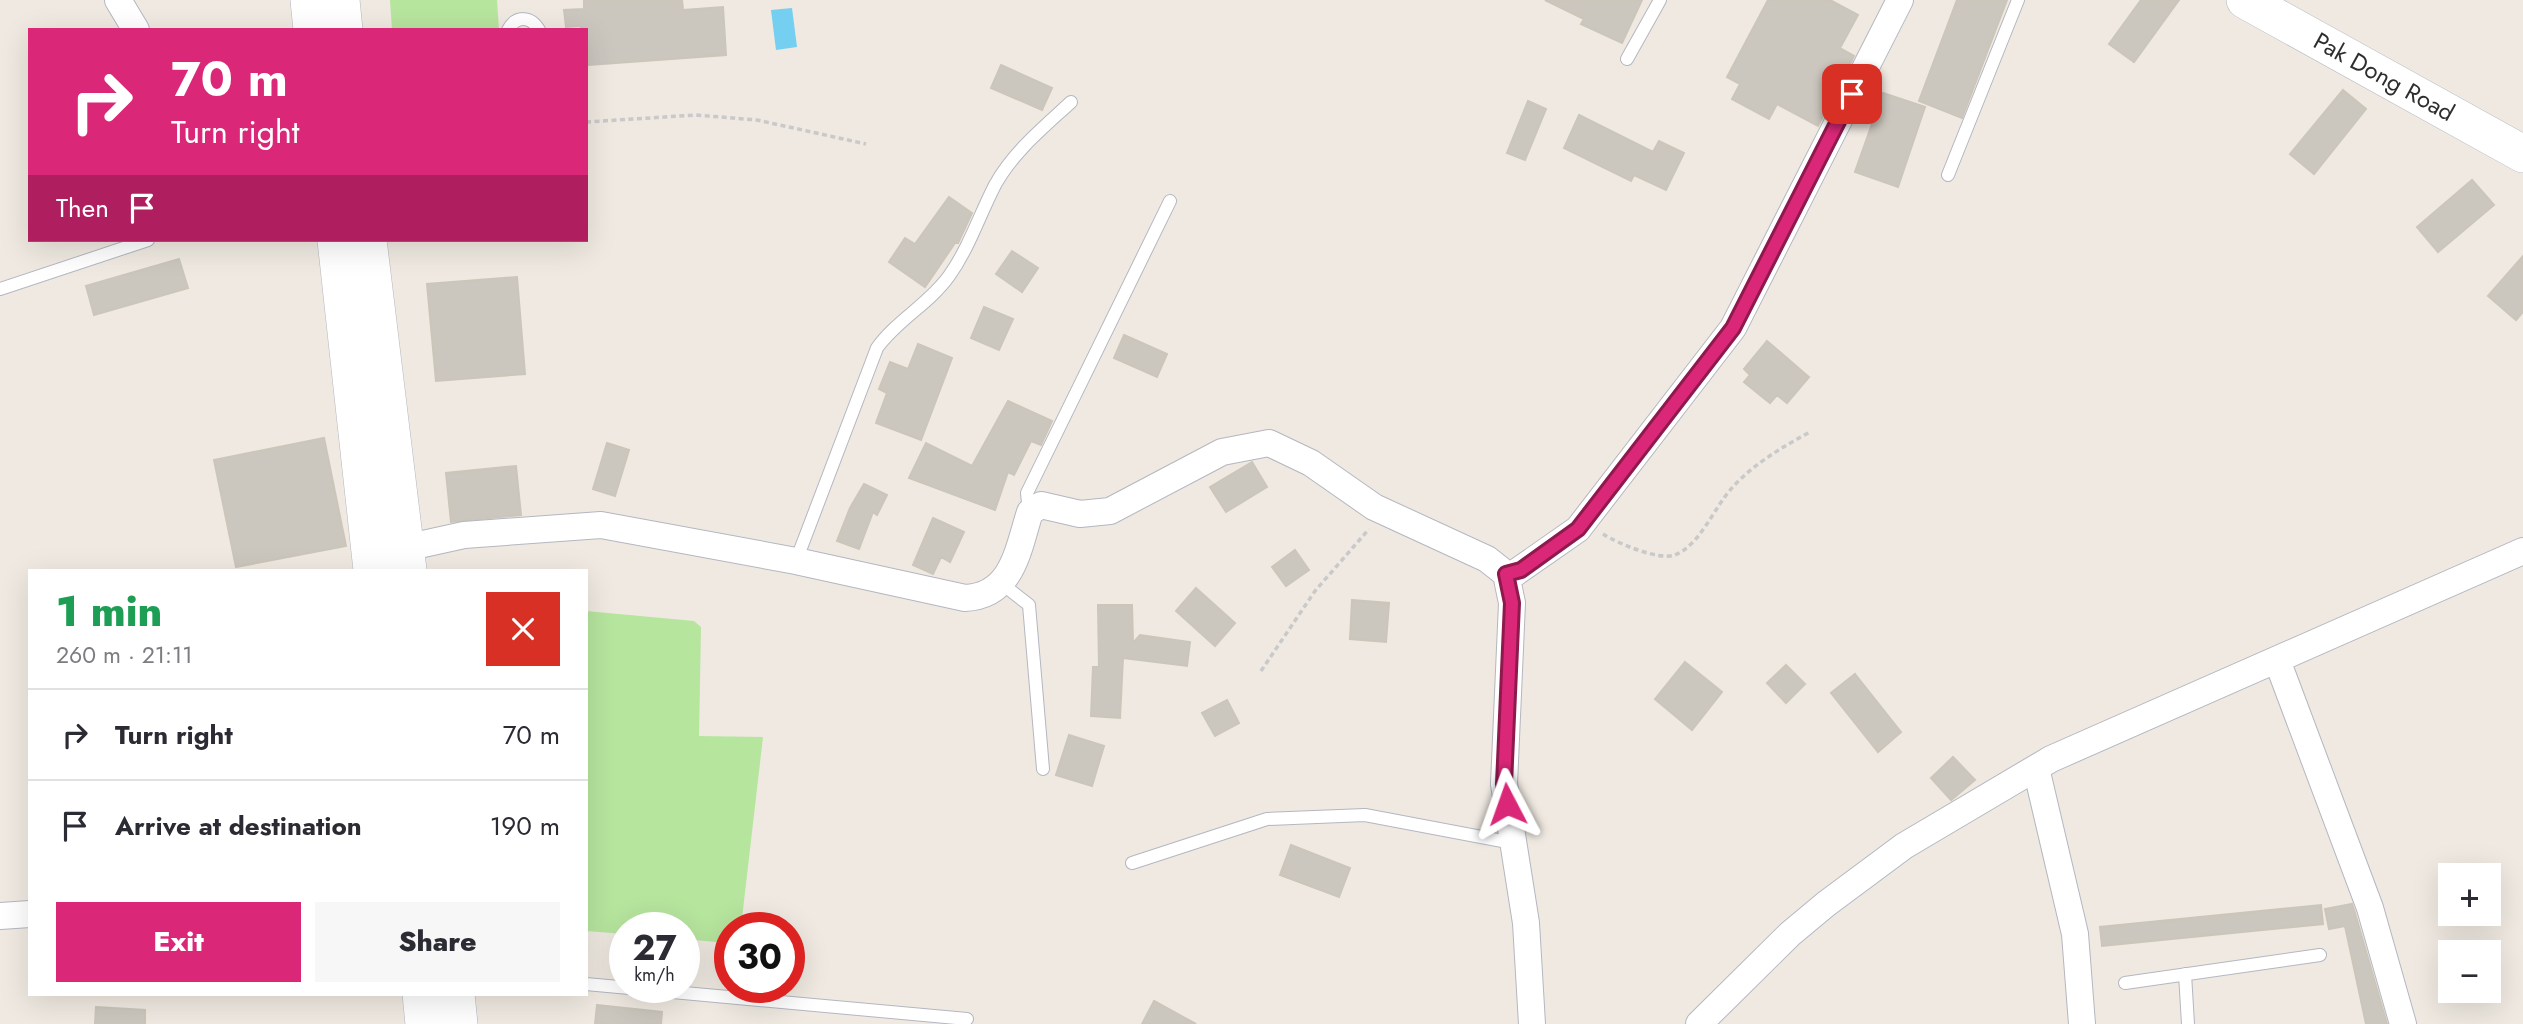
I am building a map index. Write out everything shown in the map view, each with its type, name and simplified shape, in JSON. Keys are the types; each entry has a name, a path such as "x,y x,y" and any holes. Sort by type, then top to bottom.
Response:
{"main road":[{"path":"309,0 312,28"},
{"path":"341,0 344,28"},
{"name":"Pak Dong Road","path":"2245,0 2523,154"},
{"path":"353,244 406,559"},
{"path":"353,244 372,569"},
{"path":"421,996 425,1024"},
{"path":"456,996 459,1024"}],"street":[{"path":"118,0 135,28"},
{"path":"1506,574 1521,570 1578,529 1733,328 1900,0"},
{"path":"406,559 464,535 601,525 796,561 965,598 991,593 1002,583 1010,572 1030,512 1034,508 1041,505 1080,514 1110,511 1222,452 1269,443 1311,463 1384,512 1488,559 1506,574 1512,603 1504,784 1526,922 1532,1024"},
{"path":"1699,1024 1790,934 1826,904 1904,846 2036,768 2523,551"},
{"path":"2277,660 2370,908 2403,1024"},
{"path":"2036,768 2075,934 2082,1024"},
{"path":"0,916 28,914"}],"lane":[{"path":"1628,59 1660,0"},
{"path":"1948,175 2018,0"},
{"path":"510,28 515,21 525,19 535,23 538,28"},
{"path":"796,561 877,348 890,330 946,280 968,249 996,183 1026,143 1071,102"},
{"path":"1034,508 1028,503 1027,493 1170,201"},
{"path":"0,289 142,242"},
{"path":"1002,583 1029,605 1043,769"},
{"path":"1132,863 1267,819 1365,815 1513,843"},
{"path":"2125,983 2320,955"},
{"path":"2185,974 2188,1024"},
{"path":"588,984 967,1019"}],"path":[{"path":"588,122 696,115 757,120 866,144"},
{"path":"1584,521 1611,539 1634,548 1664,556 1675,555 1692,542 1731,488 1778,449 1810,432"},
{"path":"1261,671 1315,591 1384,512"}],"green space":[{"path":"390,0 497,0 499,28 392,28"},
{"path":"588,611 694,621 701,627 699,736 763,737 743,912 714,912 714,942 700,941 700,912 609,912 609,933 588,931"}],"water":[{"path":"792,8 797,47 776,50 771,10"}],"building":[{"path":"584,0 682,0 683,10 723,7 726,55 589,65 588,28 566,27 564,10 584,9"},
{"path":"1545,0 1642,0 1622,43 1581,24 1584,19"},
{"path":"1768,0 1830,0 1858,15 1840,48 1854,56 1818,126 1777,104 1769,119 1732,99 1740,84 1727,77"},
{"path":"1957,0 2007,0 1962,118 1919,101"},
{"path":"2141,0 2179,0 2134,62 2109,44"},
{"path":"1001,65 1052,88 1042,110 991,88"},
{"path":"2343,90 2366,109 2314,174 2290,154"},
{"path":"1883,93 1925,107 1898,187 1855,172"},
{"path":"1528,101 1546,109 1525,160 1507,153"},
{"path":"1579,115 1653,152 1659,141 1684,153 1666,190 1634,175 1631,181 1564,148"},
{"path":"2472,180 2494,205 2438,252 2417,227"},
{"path":"949,197 972,213 958,243 955,243 925,287 889,262 905,238 915,244"},
{"path":"1012,251 1038,268 1022,292 996,274"},
{"path":"2523,256 2523,312 2516,320 2488,296"},
{"path":"179,259 188,288 94,315 86,286"},
{"path":"517,277 525,374 436,381 427,284"},
{"path":"984,307 1013,319 999,350 971,338"},
{"path":"1124,335 1167,354 1157,377 1114,358"},
{"path":"1767,341 1809,377 1787,403 1777,395 1770,403 1744,382 1750,375 1744,369"},
{"path":"918,344 952,358 921,440 876,423 887,393 879,389 890,362 908,369"},
{"path":"1008,401 1052,421 1041,445 1031,441 1014,475 1008,472 995,510 909,478 926,443 972,466"},
{"path":"324,438 346,546 236,567 214,460"},
{"path":"607,443 629,450 615,496 593,489"},
{"path":"1252,462 1267,487 1226,512 1210,487"},
{"path":"516,466 521,515 451,522 446,473"},
{"path":"864,484 887,495 877,515 873,512 859,549 837,541 850,508"},
{"path":"933,518 964,532 950,562 941,557 933,574 913,565"},
{"path":"1295,550 1309,570 1286,586 1272,567"},
{"path":"1196,588 1235,623 1215,646 1176,611"},
{"path":"1352,600 1389,603 1386,642 1350,639"},
{"path":"1098,605 1132,605 1133,643 1140,635 1190,642 1187,666 1123,658 1120,718 1091,716 1093,667 1099,667"},
{"path":"1685,662 1722,692 1692,730 1655,699"},
{"path":"1786,665 1805,684 1786,703 1767,683"},
{"path":"1855,674 1901,732 1878,752 1831,693"},
{"path":"1227,700 1239,723 1215,736 1202,713"},
{"path":"1069,735 1104,746 1092,786 1056,775"},
{"path":"1953,757 1975,780 1951,800 1931,778"},
{"path":"1291,845 1350,868 1339,897 1280,875"},
{"path":"2352,904 2387,1024 2366,1024 2345,926 2329,929 2325,909"},
{"path":"2321,905 2323,924 2102,946 2100,927"},
{"path":"1154,1001 1196,1024 1142,1024"},
{"path":"597,1005 662,1012 661,1024 595,1024"},
{"path":"96,1007 145,1010 145,1024 95,1024"}],"route":[{"path":"1507,804 1504,784 1512,603 1506,574 1521,570 1578,529 1733,328 1852,94"}]}
